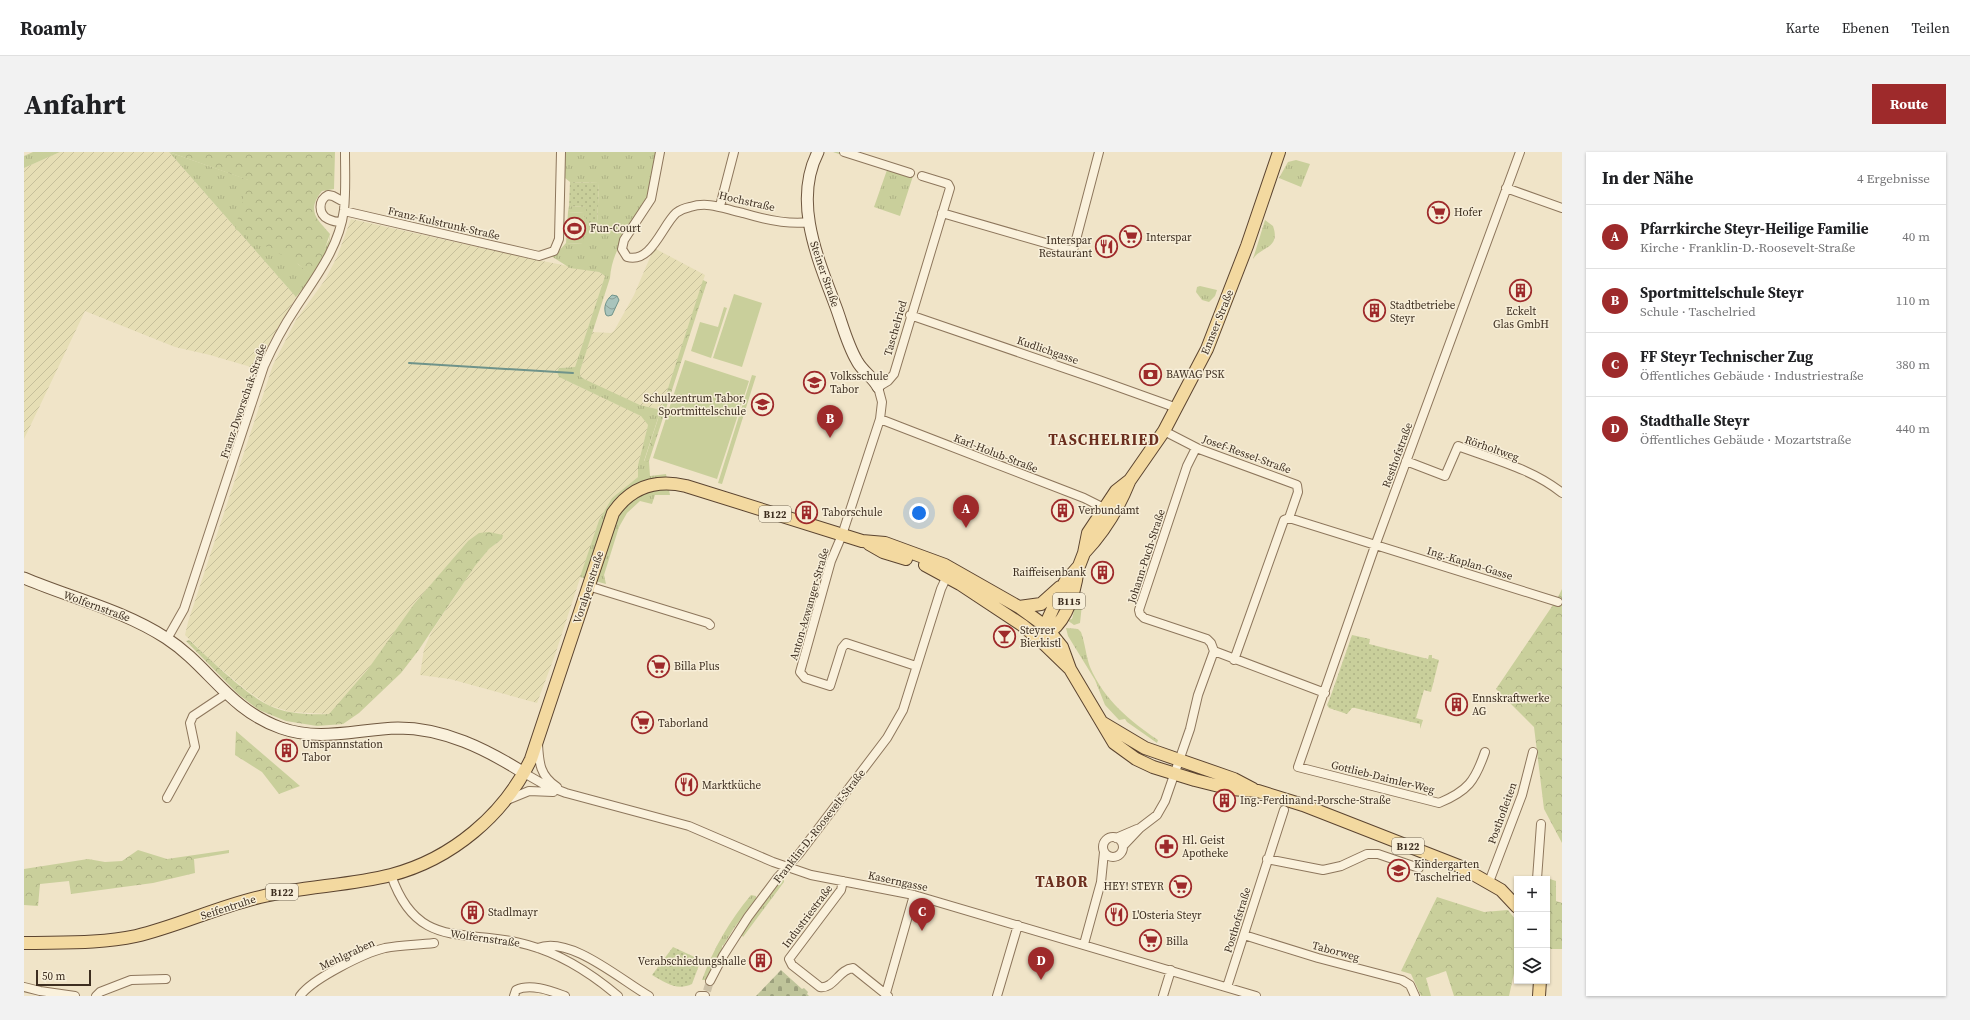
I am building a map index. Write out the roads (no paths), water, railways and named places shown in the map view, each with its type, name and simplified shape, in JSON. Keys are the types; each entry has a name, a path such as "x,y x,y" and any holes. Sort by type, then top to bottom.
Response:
{"main road":[{"name":"Steiner Straße","path":"818,152 811,168 807,186 809,222 820,262 856,360 878,387"},
{"name":"Ennser Straße","path":"1084,553 1096,541 1123,497 1130,480 1164,431 1217,327 1247,246 1279,152"},
{"name":"Ennser Straße","path":"1048,629 1065,582 1078,566 1084,553 1088,533 1116,491 1130,480"},
{"name":"Voralpenstraße","path":"430,859 470,835 506,800 524,773 538,741 613,513 630,494 652,484 674,483 842,535"},
{"name":"B122","path":"842,535 862,540 885,543 945,565 1019,607 1048,629 1062,647 1070,669 1114,743 1125,752 1148,765 1175,774 1231,790 1258,791"},
{"name":"B122","path":"862,540 883,552 916,562 947,576 1022,625 1070,669"},
{"name":"Ennser Straße","path":"1039,639 1048,629 1061,621 1075,586 1078,566"},
{"name":"Wolfernstraße","path":"24,578 134,620 168,639 192,658 226,694 256,718 295,732 320,735 397,728 426,731 445,735 479,747 524,773"},
{"path":"1019,607 1041,604 1065,582"},
{"name":"B122","path":"1103,723 1138,745 1179,761 1234,779 1287,805 1460,866 1501,890 1514,903"},
{"name":"Seifentruhe","path":"24,943 105,940 134,936 260,897 391,875 430,859"},
{"path":"1539,996 1540,984"}],"street":[{"name":"Franz-Dworschak-Straße","path":"168,639 184,609 264,366 275,341 328,258 344,211 345,152"},
{"name":"Franz-Kulstrunk-Straße","path":"344,211 539,256 554,251 559,239 561,152"},
{"name":"Hochstraße","path":"660,152 651,199 624,240 622,249 627,257 637,258 645,254 670,220 680,210 700,204 720,206 751,216 798,223 809,222"},
{"path":"720,206 734,152"},
{"path":"844,152 910,173"},
{"path":"942,213 1073,251 1099,152"},
{"name":"Resthofstraße","path":"1298,767 1325,694 1406,460 1520,152"},
{"name":"Taschelried","path":"878,387 888,381 894,374 910,315 950,186 922,176"},
{"path":"1506,188 1562,208"},
{"path":"341,222 328,219 323,215 320,206 322,201 328,195 344,202"},
{"name":"Kudlichgasse","path":"910,315 1177,408"},
{"path":"842,535 880,419 882,402 878,387"},
{"name":"Karl-Holub-Straße","path":"880,419 1091,501 1104,508"},
{"name":"Josef-Ressel-Straße","path":"1164,431 1196,448 1297,485 1298,492 1289,518"},
{"name":"Rörholtweg","path":"1406,460 1445,476 1458,446 1523,470 1554,486 1562,493"},
{"name":"Johann-Puch-Straße","path":"1196,448 1187,466 1139,610 1140,614 1144,618 1207,639 1211,643 1214,651 1234,660 1325,694"},
{"path":"1234,660 1284,520 1289,518 1375,546"},
{"name":"Anton-Azwanger-Straße","path":"842,535 833,557 802,661 800,672 802,676 830,686 845,643 916,666"},
{"name":"Ing.-Kaplan-Gasse","path":"1375,546 1558,602"},
{"name":"Franklin-D.-Roosevelt-Straße","path":"710,981 740,928 887,738 903,710 941,589 947,576"},
{"path":"588,586 708,623 710,626"},
{"path":"1101,882 1114,858 1120,855 1123,846 1140,828 1160,811 1165,801 1190,729 1198,695 1214,651"},
{"path":"167,798 195,747 190,723 193,716 226,694"},
{"name":"Kaserngasse","path":"538,741 540,767 543,774 546,779 566,793"},
{"name":"Gottlieb-Daimler-Weg","path":"1298,767 1439,803 1463,791 1477,775 1485,752"},
{"name":"Posthofleiten","path":"1489,882 1522,795 1533,752"},
{"name":"Kaserngasse","path":"524,773 545,785 566,793 689,826 787,867 810,875 914,895 1256,996"},
{"name":"Kaserngasse","path":"506,800 529,791 566,793"},
{"name":"Posthofstraße","path":"1227,987 1267,859 1287,805"},
{"path":"1537,876 1541,824"},
{"path":"1084,944 1101,882 1104,843 1111,837 1116,838 1140,828"},
{"path":"1116,838 1122,842 1123,846"},
{"path":"1104,852 1106,855 1114,858"},
{"path":"1267,859 1323,870 1341,866 1367,854 1378,854 1419,868"},
{"name":"Wolfernstraße","path":"391,875 399,896 406,907 429,927 448,933 516,942 538,948 584,971 618,996"},
{"name":"Industriestraße","path":"843,881 841,890 789,960 820,987 827,987 845,970 853,968 887,995 914,895"},
{"path":"997,996 1018,925"},
{"name":"Taborweg","path":"1244,935 1318,958 1402,980 1410,985 1415,996"},
{"name":"Mehlgraben","path":"300,996 305,990 327,974 383,949 434,943"},
{"path":"538,948 553,946 577,953 613,971 649,996"},
{"path":"1163,996 1171,970"},
{"path":"96,996 100,992 131,980 166,979"},
{"path":"24,987 75,996"},
{"path":"514,996 516,990 525,987 540,988 565,996"}],"water":[{"path":"612,295 617,296 619,300 612,315 608,316 605,312 605,306 608,299"}],"waterway":[{"path":"409,363 573,373"}],"tunnel":[{"path":"707,991 710,981"}],"place":[{"name":"Hofer","path":"1439,212"},
{"name":"Fun-Court","path":"575,228"},
{"name":"Interspar","path":"1131,237"},
{"name":"Interspar Restaurant","path":"1107,246"},
{"name":"Eckelt Glas GmbH","path":"1521,291"},
{"name":"Stadtbetriebe Steyr","path":"1374,311"},
{"name":"BAWAG PSK","path":"1150,374"},
{"name":"Volksschule Tabor","path":"815,382"},
{"name":"Schulzentrum Tabor, Sportmittelschule","path":"762,404"},
{"name":"Sportmittelschule Steyr","path":"830,438"},
{"name":"Verbundamt","path":"1062,510"},
{"name":"Taborschule","path":"806,512"},
{"name":"Pfarrkirche Steyr-Heilige Familie","path":"966,528"},
{"name":"Raiffeisenbank","path":"1102,572"},
{"name":"Steyrer Bierkistl","path":"1004,636"},
{"name":"Billa Plus","path":"659,666"},
{"name":"Ennskraftwerke AG","path":"1456,704"},
{"name":"Taborland","path":"642,723"},
{"name":"Umspannstation Tabor","path":"287,750"},
{"name":"Marktküche","path":"686,785"},
{"name":"Ing.-Ferdinand-Porsche-Straße","path":"1225,800"},
{"name":"Hl. Geist Apotheke","path":"1167,846"},
{"name":"Kindergarten Taschelried","path":"1398,870"},
{"name":"HEY! STEYR","path":"1180,886"},
{"name":"Stadlmayr","path":"472,912"},
{"name":"L'Osteria Steyr","path":"1117,915"},
{"name":"FF Steyr Technischer Zug","path":"922,931"},
{"name":"Billa","path":"1151,941"},
{"name":"Verabschiedungshalle","path":"761,961"},
{"name":"Stadthalle Steyr","path":"1041,980"}],"district":[{"name":"TASCHELRIED","path":"1104,440"},
{"name":"TABOR","path":"1062,882"}]}
